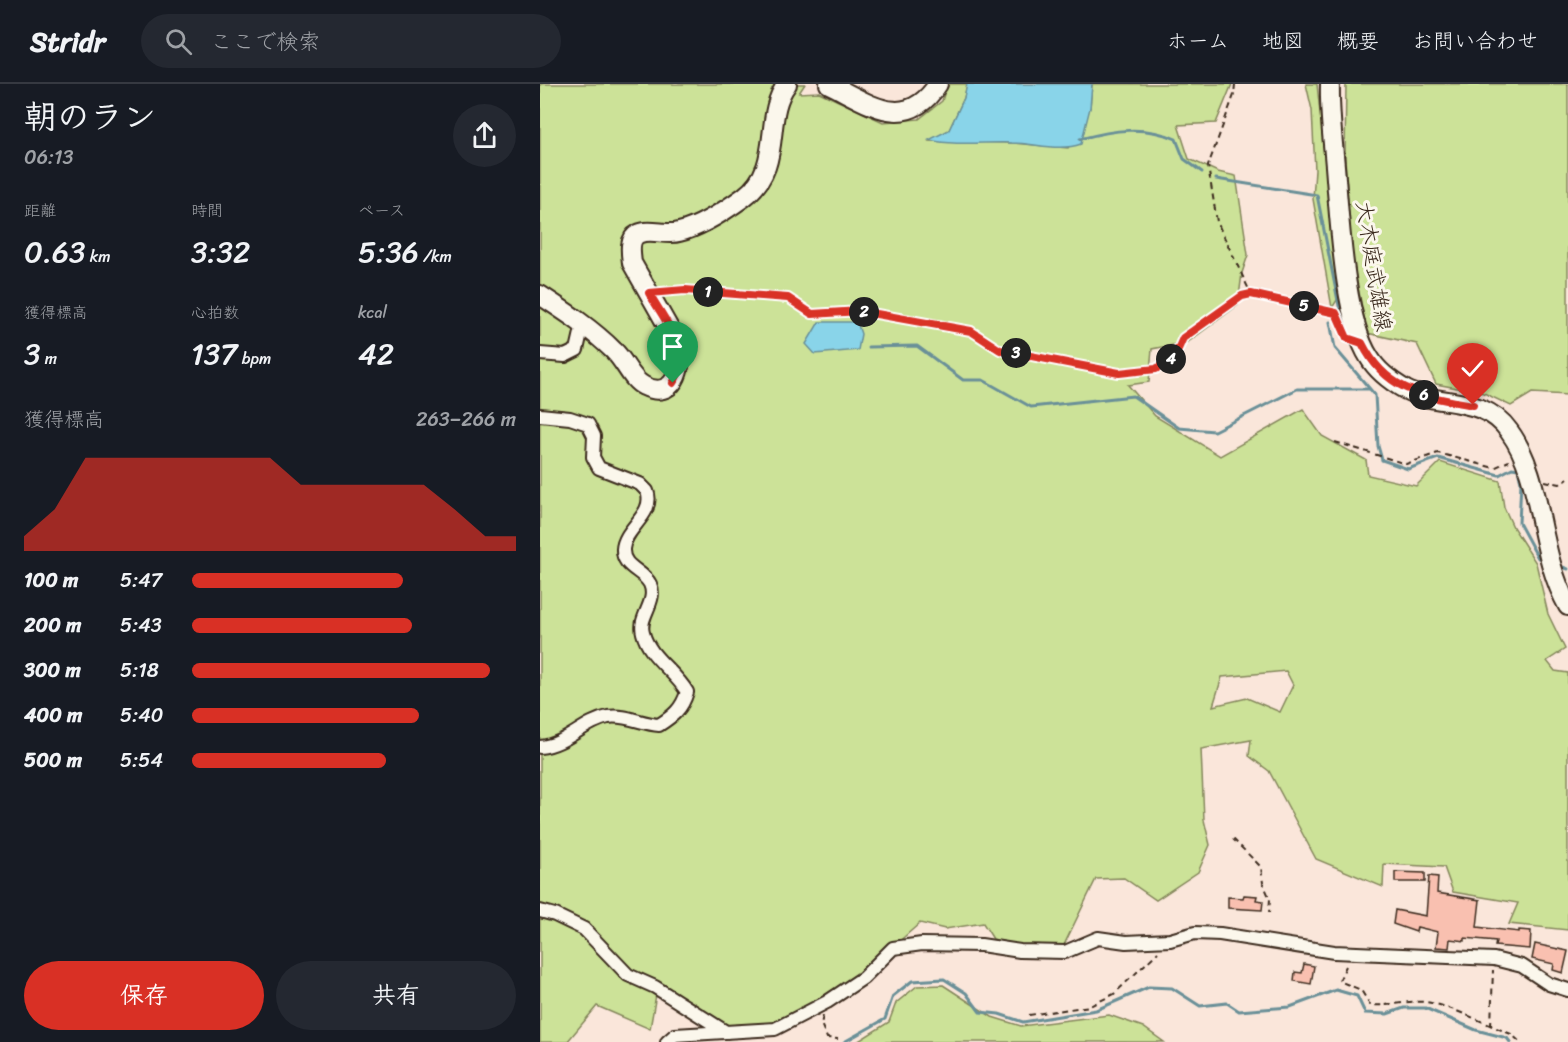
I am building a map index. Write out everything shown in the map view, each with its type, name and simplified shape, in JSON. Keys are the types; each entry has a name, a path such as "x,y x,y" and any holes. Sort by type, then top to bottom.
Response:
{"main road":[{"path":"540,295 583,324 616,352 636,381 646,387 660,388 673,383 679,374 681,358 679,346 632,263 630,249 633,239 638,234 647,232 679,233 700,224 745,196 759,181 770,158 779,99 787,84"},
{"path":"829,84 884,110 900,112 915,109 928,99 938,84"},
{"name":"大木庭武雄線","path":"1330,84 1341,233 1353,316 1369,359 1388,378 1408,391 1473,405 1492,414 1508,428 1521,448 1547,556 1558,588 1568,606"}],"street":[{"path":"540,354 565,356 577,350 583,324"},
{"path":"540,415 570,418 588,424 594,436 593,458 599,468 639,484 647,491 648,505 625,540 622,549 628,566 648,581 653,593 643,623 645,638 664,664 680,680 687,692 684,704 676,714 659,725 610,717 594,721 561,742 540,747"},
{"path":"540,911 555,915 584,929 628,975 655,987 726,1032"},
{"path":"667,1042 675,1035 775,1029 827,1002 863,978 894,948 922,944 981,945 1020,951 1065,952 1098,938 1126,942 1170,940 1195,933 1220,934 1334,951 1494,958 1522,966 1549,984 1568,990"}],"path":[{"path":"1235,84 1234,95 1208,166 1217,222 1251,294"},
{"path":"649,293 685,290 788,298 812,314 860,311 971,331 1000,350 1119,373 1156,369 1175,356 1183,338 1242,296 1251,294 1336,313 1340,321"},
{"path":"1335,442 1406,464 1438,453 1494,468 1506,464 1521,448"},
{"path":"1530,478 1560,484 1568,478"},
{"path":"1233,839 1261,867 1263,883 1270,899 1269,914"},
{"path":"1029,1015 1090,1006 1114,994 1170,940"},
{"path":"1491,1026 1494,958"},
{"path":"1346,966 1339,981 1361,990 1370,1005 1388,1007 1405,1000 1429,1002 1511,1034 1520,1042"},
{"path":"827,1002 821,1024 827,1038 838,1039"}],"green space":[{"path":"540,84 805,84 799,93 819,92 883,122 919,119 942,101 947,84 967,84 964,98 949,130 930,141 1013,143 1068,148 1090,108 1092,84 1232,84 1216,123 1178,125 1189,159 1218,172 1236,176 1248,255 1242,273 1238,305 1188,342 1152,349 1149,382 1128,385 1155,416 1220,456 1303,409 1322,436 1366,460 1368,475 1416,486 1440,462 1500,481 1504,507 1513,527 1536,563 1548,614 1565,649 1547,661 1555,671 1568,673 1568,930 1509,924 1518,903 1453,892 1444,867 1384,864 1383,887 1316,859 1269,771 1249,756 1251,740 1201,749 1204,820 1210,845 1198,872 1156,900 1124,878 1096,879 1063,947 1022,947 993,939 983,923 945,929 920,923 887,952 820,1002 774,1025 720,1026 658,983 650,1029 597,1006 567,1042 540,1042","holes":["1286,671 1293,685 1280,712 1247,698 1213,706 1222,677"]},
{"path":"1306,84 1317,84 1339,297 1332,308 1313,199 1315,170 1312,110"},
{"path":"1346,84 1568,84 1568,395 1532,393 1511,406 1484,393 1436,384 1417,344 1367,333 1352,257 1345,159"},
{"path":"943,985 992,1017 1021,1026 1109,1015 1143,1027 1164,1042 857,1042 889,1022 896,1003 917,986"}],"water":[{"path":"967,84 1092,84 1090,108 1081,144 1056,147 1021,143 960,143 929,140 949,130 964,98"},
{"path":"819,322 857,322 861,334 858,350 815,354 806,344"}],"building":[{"path":"1395,872 1425,873 1425,882 1395,882"},
{"path":"1429,876 1438,877 1437,893 1480,900 1477,927 1519,932 1519,930 1531,931 1530,949 1495,946 1496,941 1465,938 1465,941 1450,939 1449,948 1436,947 1438,932 1417,927 1416,932 1393,924 1395,910 1426,916"},
{"path":"1244,895 1257,896 1256,900 1263,901 1262,910 1228,908 1228,897 1243,898"},
{"path":"1535,944 1568,951 1563,973 1553,970 1554,964 1532,959"},
{"path":"1304,964 1314,966 1311,984 1294,981 1295,972 1302,973"}],"waterway":[{"path":"1080,139 1128,130 1164,135 1176,139 1184,159 1202,172"},
{"path":"1216,179 1317,195 1340,311"},
{"path":"1330,322 1335,348 1375,395 1378,446 1382,460 1408,469 1438,458 1499,475 1512,468 1518,469 1521,482 1519,523 1538,558"},
{"path":"868,347 917,346 963,380 983,380 1031,407 1133,396 1179,428 1214,431 1297,389 1369,389"},
{"path":"1560,566 1568,569"},
{"path":"844,1042 885,1019 893,996 912,981 944,979 966,993 980,1012 999,1014 1023,1022 1096,1010 1149,987 1172,988 1200,1006 1227,1003 1239,1011 1290,1007 1336,990 1357,996 1365,1013 1387,1014 1404,1008 1425,1008 1476,1030 1507,1038 1510,1042"}],"route":[{"path":"673,383 679,374 681,358 679,346 649,293 685,290 788,298 812,314 860,311 971,331 1000,350 1119,373 1156,369 1175,356 1183,338 1242,296 1251,294 1336,313 1347,338 1362,343 1369,359 1388,378 1408,391 1473,405"}]}
